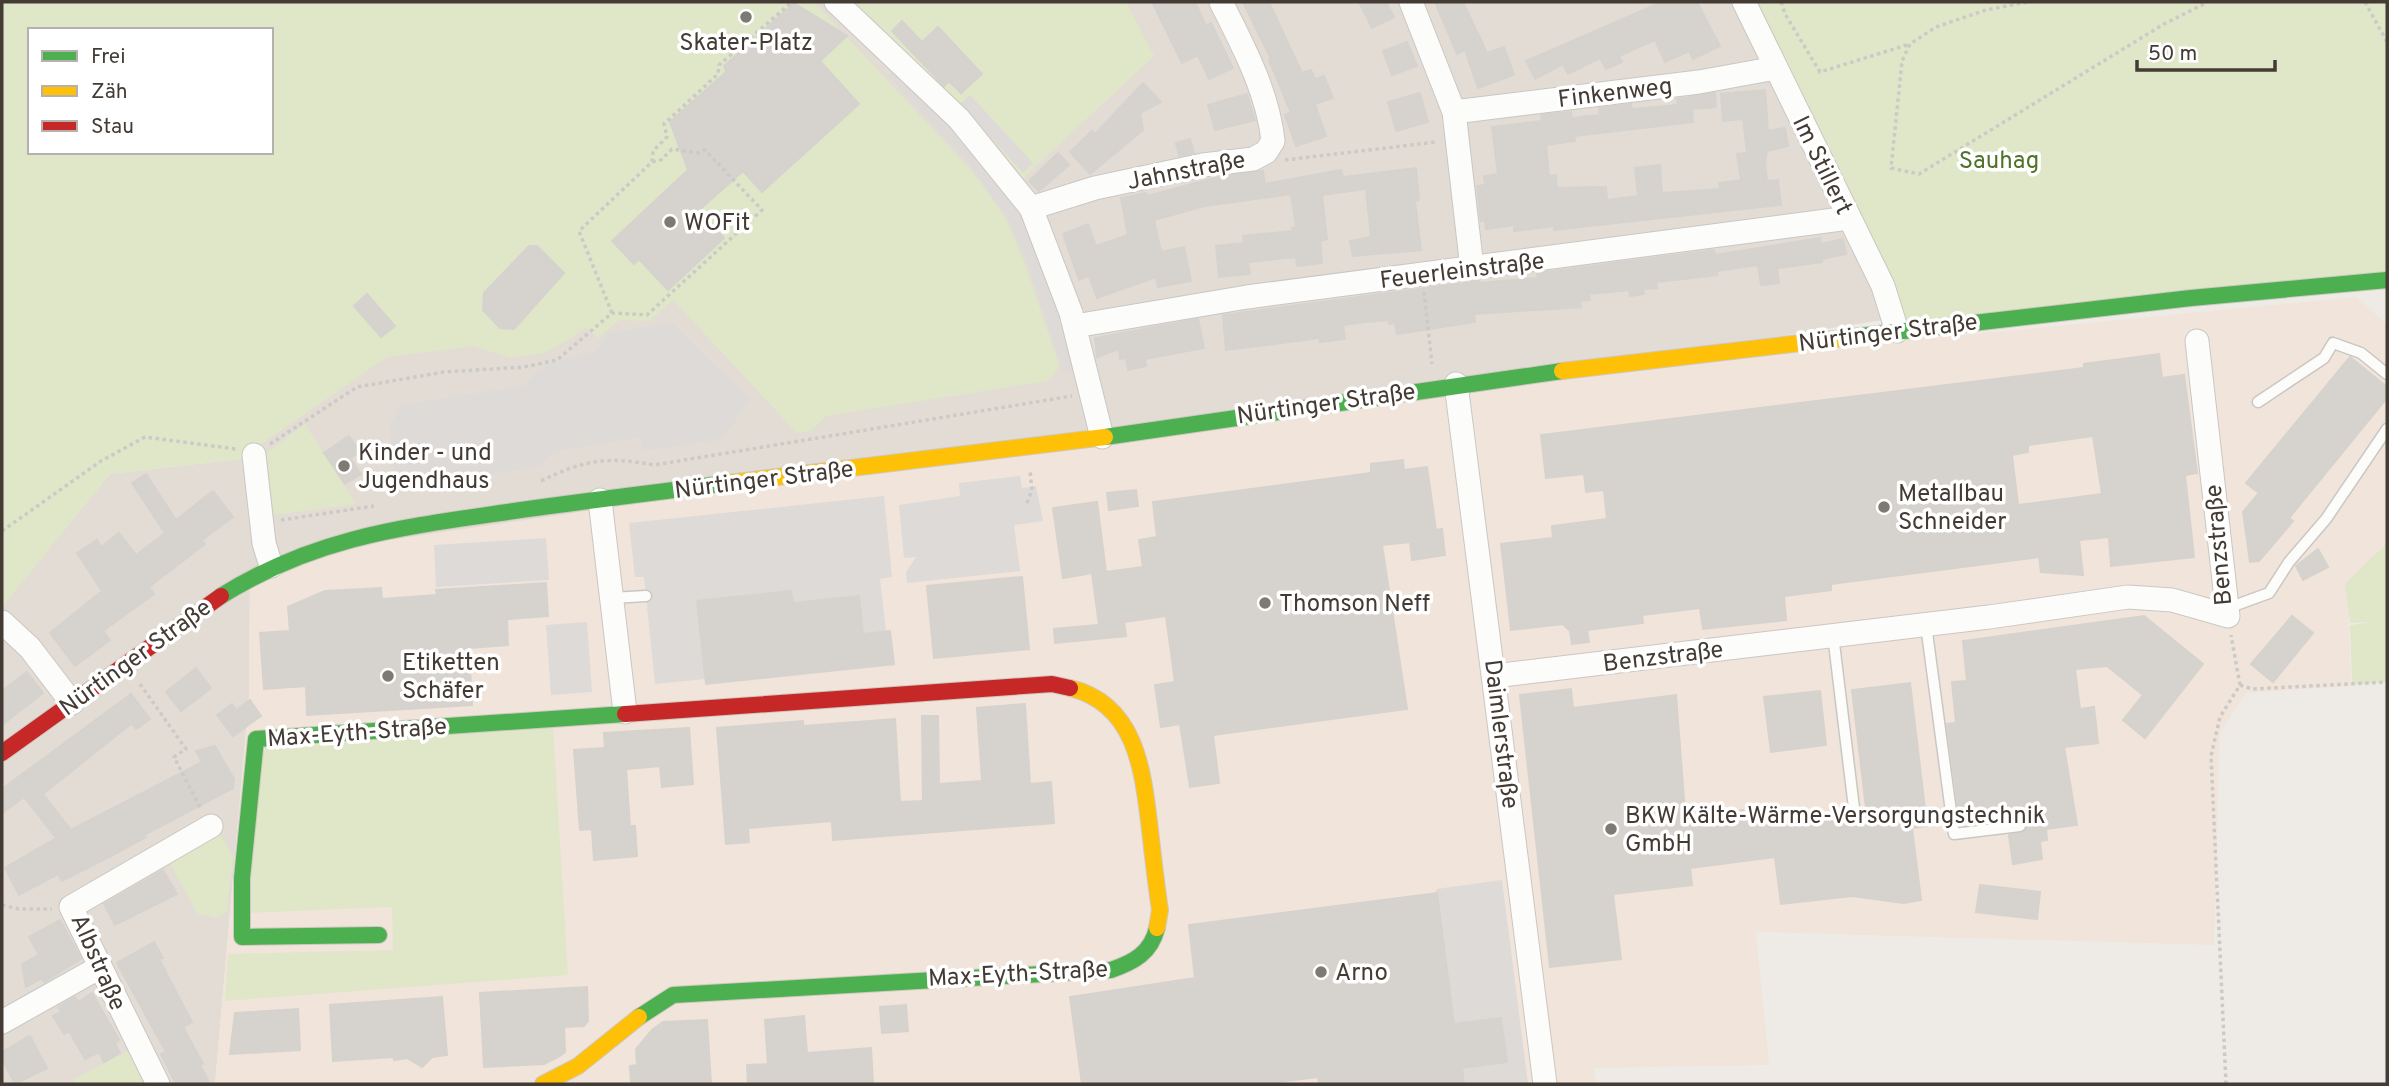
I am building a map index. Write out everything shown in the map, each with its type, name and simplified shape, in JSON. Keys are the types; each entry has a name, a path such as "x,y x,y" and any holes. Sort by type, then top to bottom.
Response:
{"main road":[{"name":"Nürtinger Straße","path":"2,753 200,610 271,566 345,539 469,517 1102,437 1445,385 1897,331 2387,280"},
{"name":"Max-Eyth-Straße","path":"379,935 242,937 242,878 256,738 1031,684 1072,687 1093,695 1124,725 1135,740 1141,759 1160,910 1158,929 1143,956 1131,964 1111,970 673,995 640,1013 607,1046 583,1076 542,1084"}],"street":[{"path":"836,2 959,119 1031,208 1075,326 1102,437"},
{"name":"Jahnstraße","path":"1031,208 1095,188 1203,165 1253,159 1266,152 1273,141 1271,122 1247,54 1221,2"},
{"path":"1411,2 1454,112 1472,268"},
{"name":"Im Stillert","path":"1744,2 1883,286 1897,331"},
{"name":"Finkenweg","path":"1454,112 1699,82 1776,68"},
{"name":"Feuerleinstraße","path":"1075,326 1247,297 1849,218"},
{"name":"Benzstraße","path":"1494,676 1926,625 2128,597 2172,600 2228,612 2197,341"},
{"name":"Daimlerstraße","path":"1445,385 1494,676 1514,903 1521,933 1542,1083"},
{"path":"254,456 264,544 271,566"},
{"path":"600,500 625,712"},
{"path":"2,622 30,648 72,703"},
{"name":"Albstraße","path":"158,1084 71,907 211,826"},
{"path":"2,1022 100,967"}],"lane":[{"path":"2258,402 2323,358 2333,343 2361,353 2387,374"},
{"path":"2228,612 2269,593 2289,562 2326,519 2387,429"},
{"path":"612,598 646,596"},
{"path":"1926,625 1954,834 2020,826"},
{"path":"1833,635 1854,808"}],"path":[{"path":"652,162 653,151 667,137 664,124 718,75 719,65 792,2"},
{"path":"1781,2 1785,14 1820,72 1910,44 1936,27 1986,10 2027,2"},
{"path":"1910,44 1902,61 1891,168 1919,174 2164,24 2208,2"},
{"path":"2365,2 2387,42"},
{"path":"1266,152 1276,159 1291,161 1459,139"},
{"path":"2,531 101,461 145,438 228,445 254,456 357,387 465,370 524,368 557,360 612,313 647,315 762,209 705,150 699,153 672,149 661,160 652,162 579,231 612,313"},
{"path":"1422,275 1445,385"},
{"path":"557,360 561,367"},
{"path":"539,482 573,465 598,459 624,459 654,464 1091,393"},
{"path":"1027,503 1032,490 1030,468"},
{"path":"262,523 381,505"},
{"path":"2226,1084 2211,755 2220,717 2240,685 2228,612"},
{"path":"2240,685 2252,689 2387,682"},
{"path":"150,697 186,749 174,757 211,826"},
{"path":"2,905 19,909 71,907"}],"shaded area":[{"path":"369,2 1744,2 1895,318 250,578 249,696 215,1084 2,1084 2,605 110,474 240,459 273,149"},
{"path":"898,68 998,179 1021,215 1041,261 1074,370 1064,373 1029,266 1010,222 969,164 889,76"},
{"path":"970,95 1033,163 1023,173 960,104"},
{"path":"2356,297 2387,324 2387,553 2348,596 2351,686 2246,693 2220,733 2214,945 1756,932 1769,1065 1594,1068 1596,1084 215,1084 249,696 250,578 306,552 1456,384"},
{"path":"672,323 750,399 722,439 642,451 640,437 552,452 540,466 396,489 390,426 401,405 523,386 536,372 558,361 597,351 609,333"},
{"path":"1020,476 1022,488 1036,486 1043,521 1014,525 1020,571 907,583 906,572 916,557 904,558 899,505 960,496 959,483"},
{"path":"884,496 892,577 880,579 886,631 863,634 793,603 791,591 697,602 705,679 655,684 644,577 635,577 629,523"},
{"path":"546,538 549,580 436,587 434,545"},
{"path":"587,622 592,692 551,695 546,625"},
{"path":"1502,880 1528,1084 1464,1084 1461,1069 1507,1062 1502,1019 1454,1024 1435,894 1437,889"}],"green space":[{"path":"2,2 814,2 972,171 997,205 1008,223 1027,270 1059,365 1055,374 1047,381 826,416 811,431 797,433 673,300 649,321 619,320 598,338 586,327 544,353 511,358 473,346 387,357 240,459 110,474 3,606"},
{"path":"849,2 1126,2 1154,56 1022,179 1002,151 958,103"},
{"name":"Sauhag","path":"1744,2 2387,2 2387,271 1897,331"},
{"path":"305,424 356,504 274,515 266,453"},
{"path":"2387,543 2387,682 2352,685 2350,625 2373,622 2350,623 2345,584"},
{"path":"553,726 568,975 225,1001 228,954 393,950 392,907 248,913 263,749"},
{"path":"217,829 233,857 227,911 216,918 197,913 166,856"},
{"path":"131,1049 149,1084 76,1084 73,1080"}],"building":[{"path":"1152,2 1195,2 1206,26 1211,23 1233,68 1209,79 1198,55 1182,63"},
{"path":"1243,2 1269,2 1302,73 1311,70 1315,79 1324,76 1333,98 1315,104 1326,136 1296,146 1285,115 1291,113 1269,60 1271,59"},
{"path":"1359,2 1386,2 1394,17 1372,28"},
{"path":"1435,2 1463,2 1487,53 1504,47 1514,75 1478,88 1465,50 1457,54"},
{"path":"1662,2 1697,2 1720,46 1693,59 1689,51 1665,62 1655,40 1619,56 1622,62 1606,69 1600,58 1568,74 1563,64 1535,79 1526,61"},
{"path":"794,3 847,36 820,61 859,104 762,192 743,171 699,210 724,238 668,290 639,259 634,264 612,241 688,170 670,122 726,72 724,66"},
{"path":"902,21 922,42 938,27 982,74 961,93 949,81 944,86 892,31"},
{"path":"1407,42 1417,66 1392,75 1383,51"},
{"path":"1143,83 1161,102 1140,113 1143,130 1090,174 1070,152 1092,131 1095,134"},
{"path":"1765,90 1768,131 1785,128 1788,146 1767,151 1765,162 1767,181 1778,180 1781,205 1554,230 1554,226 1514,231 1514,225 1486,229 1485,220 1481,221 1477,186 1485,185 1484,176 1498,174 1492,127 1542,121 1541,115 1571,112 1572,118 1600,115 1599,108 1631,104 1632,109 1678,105 1677,99 1715,93 1716,107 1692,109 1693,122 1574,136 1575,141 1546,145 1549,176 1556,175 1557,188 1606,187 1607,200 1638,196 1635,168 1660,165 1662,193 1720,189 1719,183 1741,180 1737,154 1747,153 1743,119 1723,121 1721,94"},
{"path":"1420,93 1428,122 1396,131 1388,102"},
{"path":"1247,94 1255,120 1215,130 1208,105"},
{"path":"1190,139 1194,153 1179,156 1176,143"},
{"path":"1058,153 1069,165 1039,191 1029,181"},
{"path":"1416,168 1419,200 1415,201 1421,250 1353,256 1350,241 1371,237 1366,189 1322,195 1327,239 1320,241 1322,263 1297,266 1296,257 1248,262 1250,274 1219,277 1216,246 1244,243 1243,236 1293,231 1292,228 1296,227 1291,194 1205,206 1154,220 1161,252 1184,247 1191,281 1158,287 1156,277 1097,298 1089,276 1079,280 1063,234 1088,224 1096,246 1128,235 1121,198 1146,193 1147,196 1214,178 1263,171 1265,184 1341,170 1343,177"},
{"path":"1820,238 1821,244 1843,239 1846,254 1822,259 1822,262 1777,268 1779,283 1761,285 1758,265 1717,271 1717,275 1656,282 1657,288 1643,289 1644,294 1630,296 1629,290 1589,294 1590,300 1580,301 1581,307 1474,314 1475,322 1397,334 1395,323 1389,324 1389,320 1366,322 1343,325 1345,339 1320,342 1320,338 1226,350 1223,315 1479,281 1538,278 1537,273 1714,250 1715,255"},
{"path":"529,246 537,246 564,273 514,329 500,328 483,310 484,293"},
{"path":"367,294 395,326 381,337 354,306"},
{"path":"1198,319 1204,348 1145,359 1146,366 1128,370 1126,358 1120,359 1119,349 1097,357 1095,338"},
{"path":"2159,354 2162,378 2184,375 2197,473 2185,475 2194,557 2111,566 2109,537 2079,540 2083,575 2041,572 2039,557 1831,584 1831,590 1784,596 1786,620 1703,629 1700,608 1642,615 1643,623 1587,630 1589,642 1572,644 1570,631 1563,624 1511,630 1501,544 1553,538 1552,526 1607,519 1604,490 1586,492 1584,474 1546,478 1541,435 2084,368 2084,364","holes":["2093,436 2102,494 2018,505 2012,455 2028,452 2028,445"]},
{"path":"2350,357 2387,387 2387,398 2289,518 2293,521 2259,561 2250,562 2243,512 2259,493 2246,483"},
{"name":"Kinder - und Jugendhaus","path":"349,436 360,452 350,458 361,474 345,484 324,453"},
{"name":"Thomson Neff","path":"1403,460 1404,470 1427,467 1436,530 1442,529 1445,555 1412,560 1410,542 1382,545 1407,709 1213,735 1219,783 1190,787 1180,724 1161,727 1155,685 1175,682 1166,616 1124,622 1126,636 1055,643 1054,629 1099,625 1092,573 1063,578 1053,508 1097,502 1106,572 1143,567 1139,540 1157,537 1153,502 1371,473 1371,464"},
{"path":"146,474 176,520 213,491 233,517 202,540 205,544 149,587 154,594 103,631 110,640 75,666 50,633 102,591 77,553 97,540 101,547 119,533 136,555 165,533 132,483"},
{"path":"1136,490 1138,506 1109,510 1107,493"},
{"path":"2318,549 2328,567 2303,580 2296,566"},
{"path":"1022,577 1029,649 934,658 927,586"},
{"name":"Etiketten Schäfer","path":"546,583 548,616 507,619 508,645 469,648 472,705 307,715 306,686 264,689 260,633 290,631 288,607 325,591 381,588 382,599 437,595 436,590"},
{"path":"791,591 793,603 859,596 863,634 890,631 894,664 706,684 697,601"},
{"path":"2144,616 2203,664 2145,738 2123,720 2143,695 2107,666 2075,669 2080,709 2094,707 2098,743 2064,747 2077,825 2046,829 2047,840 2040,841 2042,859 2013,864 2009,835 2025,832 2026,821 2007,820 2005,808 1959,814 1947,724 1956,723 1952,682 1967,681 1963,641"},
{"path":"2292,616 2313,633 2273,682 2251,664"},
{"path":"196,668 211,688 181,711 166,692"},
{"path":"27,672 43,693 2,725 2,691"},
{"path":"1910,683 1927,826 1912,828 1921,900 1904,903 1852,896 1781,904 1775,857 1690,868 1692,885 1613,894 1621,959 1550,967 1520,695 1571,689 1573,708 1676,695 1686,825 1719,821 1718,813 1743,810 1744,816 1756,815 1757,822 1847,811 1858,815 1866,808 1852,690"},
{"path":"1820,691 1826,745 1771,752 1764,697"},
{"path":"131,694 150,719 136,729 132,723 43,794 71,830 202,762 196,751 215,746 234,779 233,788 62,881 58,874 19,895 5,868 56,838 24,797 2,813 2,789"},
{"path":"250,700 261,716 233,736 217,715 232,704 236,710"},
{"path":"1025,704 1030,784 1051,782 1054,823 833,840 832,821 748,828 749,842 726,844 717,728 803,721 803,726 895,719 900,802 923,801 922,716 938,716 939,784 982,781 977,708"},
{"path":"689,728 693,784 662,787 660,766 626,769 630,826 635,826 637,856 594,860 592,829 580,830 574,750 605,748 604,733"},
{"path":"163,870 177,894 115,925 104,904"},
{"path":"1980,885 2040,892 2037,919 1976,912"},
{"name":"Arno","path":"1437,893 1454,1024 1501,1018 1507,1062 1462,1068 1464,1084 1319,1084 1318,1077 1263,1084 1082,1084 1070,997 1195,978 1189,925"},
{"path":"60,920 81,959 44,982 42,978 26,987 22,964 39,955 29,937"},
{"path":"154,942 163,958 159,959 192,1022 183,1027 203,1064 200,1065 210,1084 176,1084 161,1054 166,1052 117,963"},
{"path":"587,987 588,1021 584,1026 564,1027 565,1052 560,1056 544,1064 484,1067 480,993"},
{"path":"92,993 119,1040 115,1043 120,1053 104,1062 99,1052 85,1059 69,1031 64,1034 53,1016 61,1012 58,1007 75,997 78,1002"},
{"path":"442,997 447,1055 432,1057 422,1067 407,1058 394,1060 394,1057 333,1061 330,1005"},
{"path":"906,1005 908,1031 882,1033 880,1007"},
{"path":"298,1009 300,1050 230,1054 235,1013"},
{"path":"804,1016 807,1053 871,1048 873,1084 748,1084 747,1065 768,1064 765,1020"},
{"path":"707,1020 711,1084 631,1084 630,1066 637,1065 636,1049 652,1030 663,1022"},
{"path":"30,1036 47,1068 15,1084 2,1059 2,1052"}],"traffic: fast":[{"path":"1852,337 2191,298 2387,280"},
{"path":"1105,437 1562,371"},
{"path":"221,596 288,561 390,531 528,509 728,483"},
{"path":"379,935 242,937 242,878 256,739 625,714"},
{"path":"639,1017 673,995 1111,970 1127,964 1146,950 1157,928"}],"traffic: slow":[{"path":"1562,371 1852,337"},
{"path":"728,483 1105,437"},
{"path":"1070,688 1092,696 1110,709 1123,725 1132,743 1147,808 1160,910 1157,928"},
{"path":"543,1084 578,1066 639,1017"}],"traffic: jam":[{"path":"2,753 221,596"},
{"path":"625,714 1052,684 1070,688"}],"place":[{"name":"Skater-Platz","path":"746,17"},
{"name":"WOFit","path":"670,222"},
{"name":"Kinder - und Jugendhaus","path":"344,466"},
{"name":"Metallbau Schneider","path":"1884,507"},
{"name":"Thomson Neff","path":"1265,603"},
{"name":"Etiketten Schäfer","path":"388,676"},
{"name":"BKW Kälte-Wärme-Versorgungstechnik GmbH","path":"1611,829"},
{"name":"Arno","path":"1321,972"}]}
